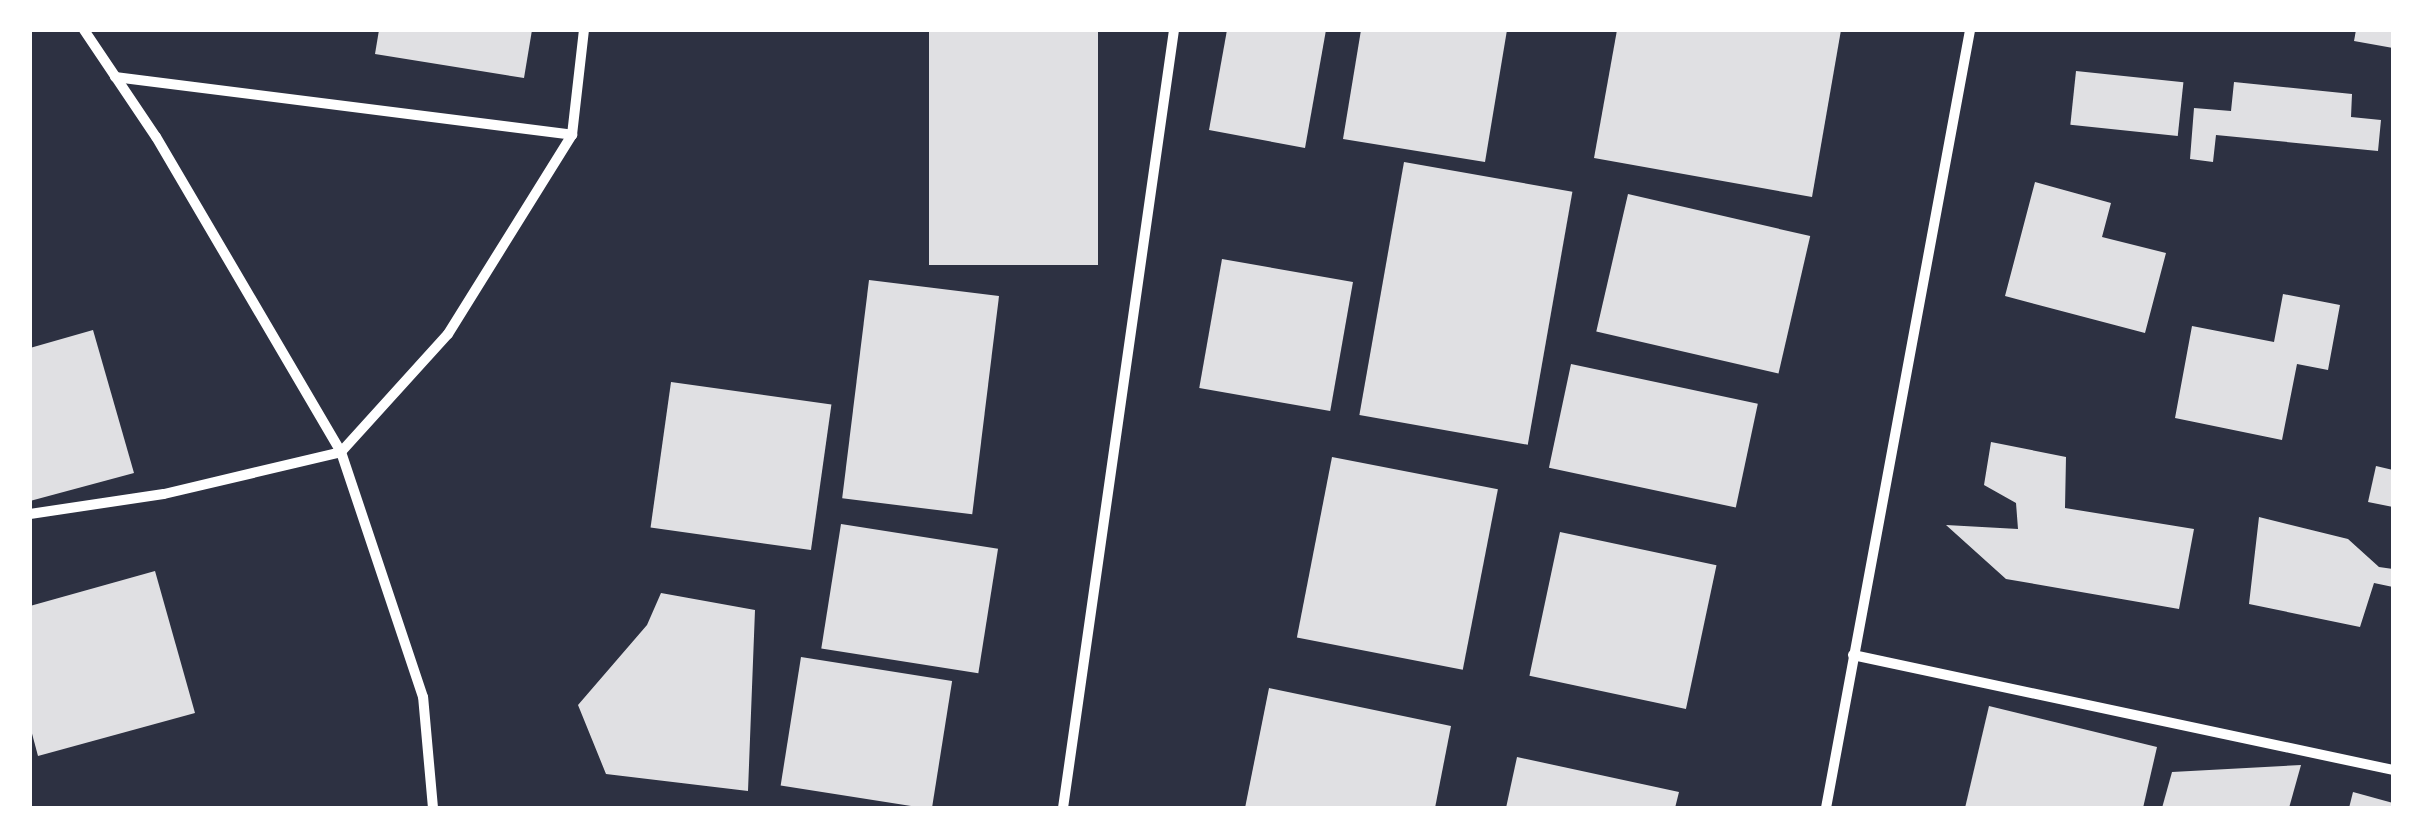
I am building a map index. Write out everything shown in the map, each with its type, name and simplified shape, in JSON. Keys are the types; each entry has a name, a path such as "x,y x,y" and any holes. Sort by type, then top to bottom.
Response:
{"street":[{"path":"84,30 156,138 341,452 423,697 433,808"},
{"path":"30,514 164,494 341,452 448,334 572,136 584,30"},
{"path":"1064,808 1174,30"},
{"path":"1826,808 1970,30"},
{"path":"115,77 572,136"},
{"path":"1853,655 2393,770"}],"building":[{"path":"379,30 532,30 524,78 375,54"},
{"path":"929,30 1098,30 1098,265 929,265"},
{"path":"1227,30 1326,30 1305,148 1209,130"},
{"path":"1361,30 1507,30 1485,162 1343,139"},
{"path":"1617,30 1841,30 1812,197 1594,158"},
{"path":"2356,30 2393,30 2393,48 2354,41"},
{"path":"2076,71 2183,82 2178,136 2070,125"},
{"path":"2234,82 2352,94 2351,117 2381,120 2378,151 2216,135 2213,162 2190,159 2194,108 2231,111"},
{"path":"1404,162 1572,192 1528,445 1359,415"},
{"path":"2035,182 2111,203 2102,237 2166,253 2145,333 2005,296"},
{"path":"1628,194 1810,236 1778,373 1596,331"},
{"path":"1222,259 1353,282 1330,411 1199,388"},
{"path":"869,280 999,296 972,514 842,498"},
{"path":"2283,294 2340,305 2328,370 2297,364 2282,440 2175,418 2192,326 2274,342"},
{"path":"93,330 134,473 30,501 30,348"},
{"path":"1571,364 1758,404 1736,507 1549,468"},
{"path":"671,382 831,405 811,550 651,528"},
{"path":"1991,442 2066,457 2065,508 2194,529 2179,609 2006,579 1946,525 2018,529 2016,503 1984,485"},
{"path":"1332,457 1498,489 1463,670 1297,638"},
{"path":"2376,466 2393,470 2393,507 2368,502"},
{"path":"2259,517 2348,539 2379,567 2393,569 2393,587 2374,583 2360,627 2249,604"},
{"path":"841,524 998,549 978,673 821,648"},
{"path":"1560,532 1717,565 1686,709 1529,676"},
{"path":"155,571 195,713 38,756 30,726 30,606"},
{"path":"661,593 755,610 748,791 606,774 578,705 647,625"},
{"path":"801,657 952,681 932,808 781,785"},
{"path":"1269,688 1451,726 1435,808 1245,808"},
{"path":"1989,706 2157,747 2143,808 1965,808"},
{"path":"1517,757 1679,792 1675,808 1506,808"},
{"path":"2301,765 2289,808 2162,808 2172,772"},
{"path":"2353,792 2393,803 2393,808 2349,808"}]}
